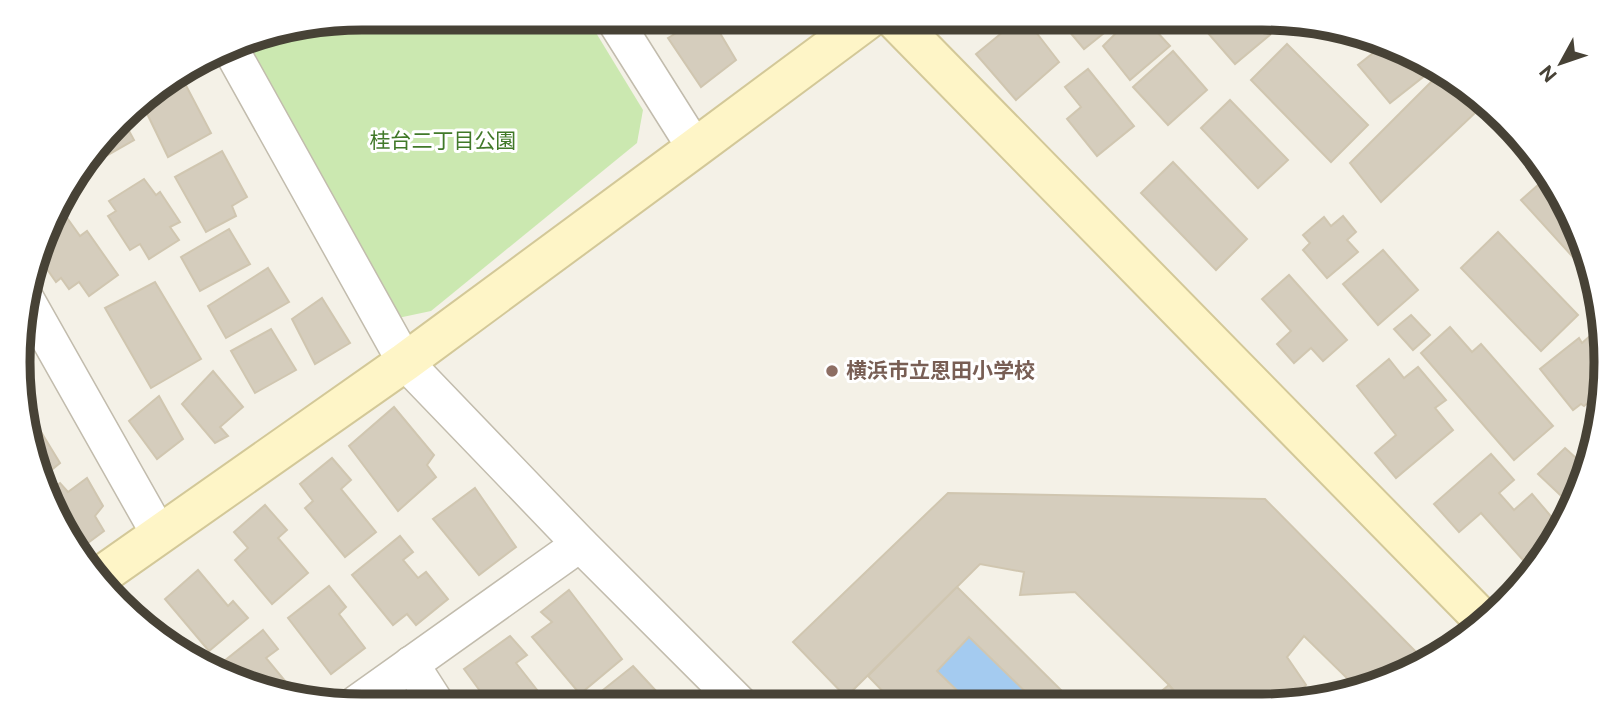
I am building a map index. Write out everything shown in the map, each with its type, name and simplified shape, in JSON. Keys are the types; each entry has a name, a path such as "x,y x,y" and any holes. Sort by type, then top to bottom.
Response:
{"street":[{"path":"621,30 695,148"},
{"path":"106,573 405,362 854,30"},
{"path":"905,30 1478,615"},
{"path":"234,55 405,362 580,544 730,694"},
{"path":"34,313 159,534"},
{"path":"369,694 580,544"},
{"path":"411,664 430,694"}],"green space":[{"name":"桂台二丁目公園","path":"340,30 594,30 643,110 637,143 431,311 398,318 251,49 297,36"}],"water":[{"path":"969,637 1028,694 961,694 937,671"}],"building":[{"path":"681,30 718,30 736,60 701,87 668,38"},
{"path":"1005,30 1034,30 1059,62 1016,100 976,54"},
{"path":"1068,30 1108,30 1084,49"},
{"path":"1119,30 1155,30 1170,46 1130,80 1103,46"},
{"path":"1212,30 1267,30 1271,34 1235,64 1208,33"},
{"path":"1287,44 1368,125 1331,162 1251,80"},
{"path":"1377,50 1427,74 1390,103 1358,65"},
{"path":"1173,51 1207,90 1168,125 1133,87"},
{"path":"1088,69 1134,126 1097,156 1067,119 1081,107 1065,87"},
{"path":"1435,78 1461,96 1475,113 1381,202 1350,163"},
{"path":"184,82 211,133 168,157 145,110"},
{"path":"1230,100 1288,160 1258,188 1201,128"},
{"path":"127,127 134,140 97,161"},
{"path":"222,151 247,197 232,206 236,216 206,232 175,177"},
{"path":"1173,162 1247,239 1216,270 1141,193"},
{"path":"144,179 156,195 160,192 180,222 170,227 179,240 149,259 140,244 130,250 108,216 116,211 109,201"},
{"path":"1541,182 1560,215 1580,264 1521,200"},
{"path":"64,216 80,236 87,231 118,275 89,296 79,282 69,289 61,278 56,282 44,265 47,255 53,251 50,247"},
{"path":"1343,216 1356,232 1347,240 1358,252 1327,278 1303,250 1310,243 1303,235 1324,217 1331,226"},
{"path":"229,229 250,264 200,291 181,257"},
{"path":"1498,232 1578,315 1541,351 1461,268"},
{"path":"1383,250 1418,290 1378,325 1343,284"},
{"path":"268,268 289,302 226,338 208,306"},
{"path":"1289,275 1347,340 1323,361 1311,348 1294,363 1277,344 1291,331 1262,299"},
{"path":"155,282 201,359 151,388 105,308"},
{"path":"322,298 350,343 315,364 292,319"},
{"path":"1411,315 1430,335 1413,350 1394,329"},
{"path":"1450,327 1472,352 1481,344 1553,426 1514,460 1421,353"},
{"path":"271,329 296,370 255,393 231,351"},
{"path":"1590,336 1594,341 1594,384 1592,400 1573,410 1540,369 1579,338 1582,343"},
{"path":"1389,359 1404,378 1418,367 1446,400 1435,408 1453,430 1396,478 1375,453 1396,435 1357,386"},
{"path":"213,371 243,407 220,427 228,436 215,443 182,404"},
{"path":"159,396 183,439 157,459 129,421"},
{"path":"394,407 434,455 427,465 436,477 398,511 349,446"},
{"path":"35,423 60,463 48,472"},
{"path":"1565,448 1579,461 1565,499 1538,474"},
{"path":"1491,454 1514,480 1499,493 1514,510 1532,494 1554,520 1539,546 1523,560 1481,513 1459,532 1434,504"},
{"path":"332,458 351,480 341,489 376,532 345,557 305,508 313,501 300,484"},
{"path":"87,478 103,506 95,516 104,531 85,545 54,487 60,483 68,492"},
{"path":"475,488 516,547 479,575 433,519"},
{"path":"948,493 1265,499 1419,655 1351,682 1304,636 1287,657 1306,685 1300,692 1177,694 1075,592 1020,595 1024,572 980,564 849,694 843,694 793,642"},
{"path":"265,505 287,530 278,538 308,573 272,604 235,560 248,548 234,532"},
{"path":"400,536 413,552 403,560 418,578 426,572 448,599 416,625 407,614 393,625 352,575"},
{"path":"198,570 228,606 233,601 248,618 209,651 165,599"},
{"path":"329,586 346,607 339,614 365,648 331,674 288,618"},
{"path":"957,587 1065,694 1028,694 969,637 937,671 961,694 885,694 868,676"},
{"path":"569,590 622,659 580,694 532,637 552,622 541,612"},
{"path":"263,630 278,649 266,658 289,686 255,677 223,662"},
{"path":"510,636 527,655 516,663 540,694 482,694 464,669"},
{"path":"633,666 659,694 598,694"},
{"path":"1169,685 1177,694 1158,694"}],"place":[{"name":"横浜市立恩田小学校","path":"832,371"}]}
